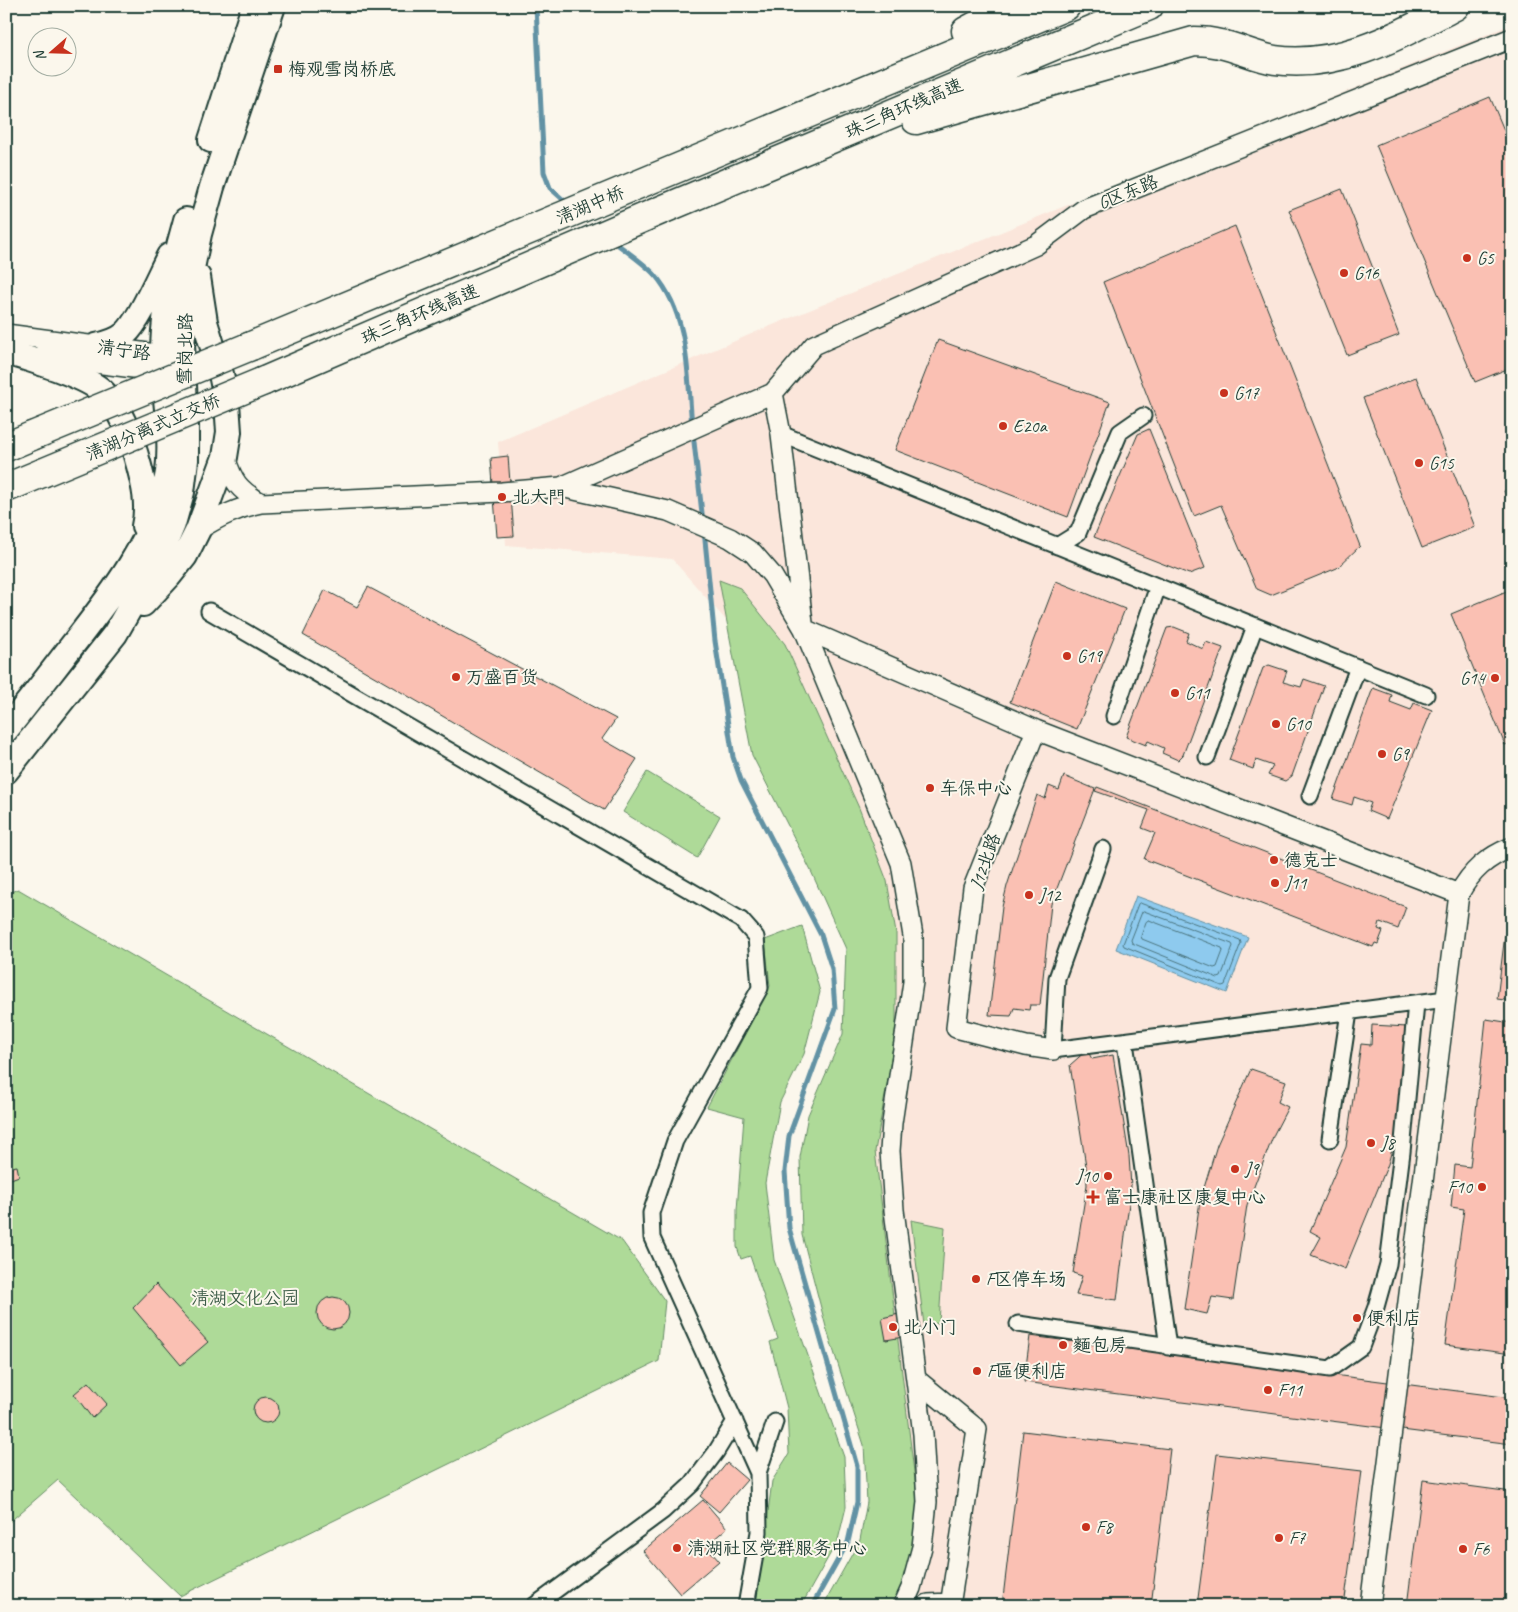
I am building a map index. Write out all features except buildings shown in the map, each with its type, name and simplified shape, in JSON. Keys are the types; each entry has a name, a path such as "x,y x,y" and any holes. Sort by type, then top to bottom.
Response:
{"highway":[{"path":"777,128 1013,6"},
{"name":"珠三角环线高速","path":"634,188 1066,6"},
{"name":"珠三角环线高速","path":"658,211 1149,6"},
{"path":"790,156 1194,41 1222,44 1257,56 1276,60 1302,61 1346,56 1371,47 1455,6"},
{"name":"清湖中桥","path":"547,223 634,188"},
{"name":"清湖中桥","path":"576,246 658,211"},
{"name":"珠三角环线高速","path":"251,346 547,223"},
{"name":"珠三角环线高速","path":"264,381 576,246"},
{"name":"清湖分离式立交桥","path":"6,447 251,346"},
{"name":"清湖分离式立交桥","path":"6,488 264,381"}],"main road":[{"name":"雪岗北路","path":"6,730 95,616 139,549 163,495 168,471 170,365 183,322 190,278 191,231 254,6"},
{"name":"雪岗北路","path":"191,231 212,187 273,6"},
{"path":"96,346 112,342 125,334 191,231"},
{"path":"115,634 169,576 184,556 198,530 225,457 229,432 227,403 199,294 197,265 191,231"},
{"path":"6,346 83,379 101,391 117,409 128,433 145,491 146,518 139,549"},
{"name":"雪岗北路","path":"6,771 115,634 160,555 173,524 182,492 186,460 186,426 170,365"}],"street":[{"name":"G区东路","path":"773,393 814,345 1036,245 1084,209 1512,38"},
{"name":"清宁路","path":"6,346 96,346 170,365"},
{"name":"清宁路","path":"6,346 170,365"},
{"path":"561,487 773,393 782,434 804,629"},
{"path":"1057,546 1078,533 1120,432 1143,416"},
{"path":"782,434 1426,695"},
{"path":"225,457 231,476 243,492 261,503"},
{"path":"198,530 220,516 240,508 261,503 502,492 561,487 668,511 730,538 753,553 772,575 804,629 901,863 913,936 913,982 892,1123 890,1151 894,1210 923,1434 927,1502 922,1547 911,1588 903,1606"},
{"path":"1114,716 1158,586"},
{"path":"209,611 742,920 756,937 760,988 675,1141 651,1213 652,1238 758,1474"},
{"path":"1207,757 1255,626"},
{"path":"804,629 1036,730 1459,894"},
{"path":"1310,796 1358,667"},
{"name":"J12北路","path":"1036,730 973,888 956,1028 1026,1046 1053,1050"},
{"path":"1370,1606 1459,894 1467,879 1486,860 1512,847"},
{"path":"1103,849 1058,978 1053,1050 1125,1042 1446,998"},
{"path":"1018,1324 1330,1369 1361,1347 1376,1307 1388,1264 1402,1152 1416,1003"},
{"path":"1330,1139 1349,1012"},
{"path":"1125,1042 1168,1346"},
{"path":"916,1379 977,1429 950,1604 928,1604 926,1606"},
{"path":"534,1606 663,1511 685,1491 716,1452 734,1421"},
{"path":"746,1606 759,1532 758,1474 775,1422"}],"shaded area":[{"path":"1512,24 1512,1606 849,1606 880,1548 834,1190 880,943 775,676 672,559 506,545 498,442 763,329"}],"green space":[{"path":"719,580 740,588 785,644 859,808 887,881 896,933 896,1024 875,1151 918,1505 913,1546 895,1606 823,1606 860,1540 867,1502 864,1445 826,1327 802,1235 800,1157 808,1115 843,1034 846,949 811,871 752,755"},
{"path":"647,772 720,816 697,858 623,812"},
{"name":"清湖文化公园","path":"18,889 622,1241 665,1301 659,1361 180,1596 58,1480 6,1525 6,894"},
{"path":"802,926 820,992 804,1054 780,1102 765,1183 774,1260 844,1457 846,1507 838,1540 801,1606 756,1606 772,1481 789,1454 787,1408 770,1342 778,1339 750,1256 741,1259 737,1247 737,1210 744,1117 707,1107 770,986 765,940"},
{"path":"911,1220 945,1227 939,1323 924,1325"}],"water":[{"path":"1136,896 1248,937 1227,993 1116,949"}],"waterway":[{"path":"536,6 544,172 550,188 568,204"},
{"path":"613,241 655,275 675,309 685,346 692,425"},
{"path":"693,433 703,522"},
{"path":"704,530 715,641 733,757 741,780 821,935 832,969 835,1009 789,1136 785,1171 789,1228 857,1466 857,1502 848,1542 812,1606"}],"place":[{"name":"梅观雪岗桥底","path":"278,69"},
{"name":"G5","path":"1467,258"},
{"name":"G16","path":"1344,273"},
{"name":"G17","path":"1224,393"},
{"name":"E20a","path":"1003,426"},
{"name":"G15","path":"1419,463"},
{"name":"北大門","path":"502,497"},
{"name":"G19","path":"1067,656"},
{"name":"万盛百货","path":"456,677"},
{"name":"G14","path":"1495,678"},
{"name":"G11","path":"1175,693"},
{"name":"G10","path":"1276,724"},
{"name":"G9","path":"1382,754"},
{"name":"车保中心","path":"930,788"},
{"name":"德克士","path":"1274,860"},
{"name":"J11","path":"1275,883"},
{"name":"J12","path":"1029,895"},
{"name":"J8","path":"1371,1143"},
{"name":"J9","path":"1235,1169"},
{"name":"J10","path":"1108,1176"},
{"name":"F10","path":"1482,1187"},
{"name":"富士康社区康复中心","path":"1093,1197"},
{"name":"F区停车场","path":"976,1279"},
{"name":"便利店","path":"1357,1318"},
{"name":"北小门","path":"893,1327"},
{"name":"麵包房","path":"1063,1345"},
{"name":"F區便利店","path":"977,1371"},
{"name":"F11","path":"1268,1390"},
{"name":"F8","path":"1086,1527"},
{"name":"F7","path":"1279,1538"},
{"name":"清湖社区党群服务中心","path":"677,1548"},
{"name":"F6","path":"1463,1549"}]}
